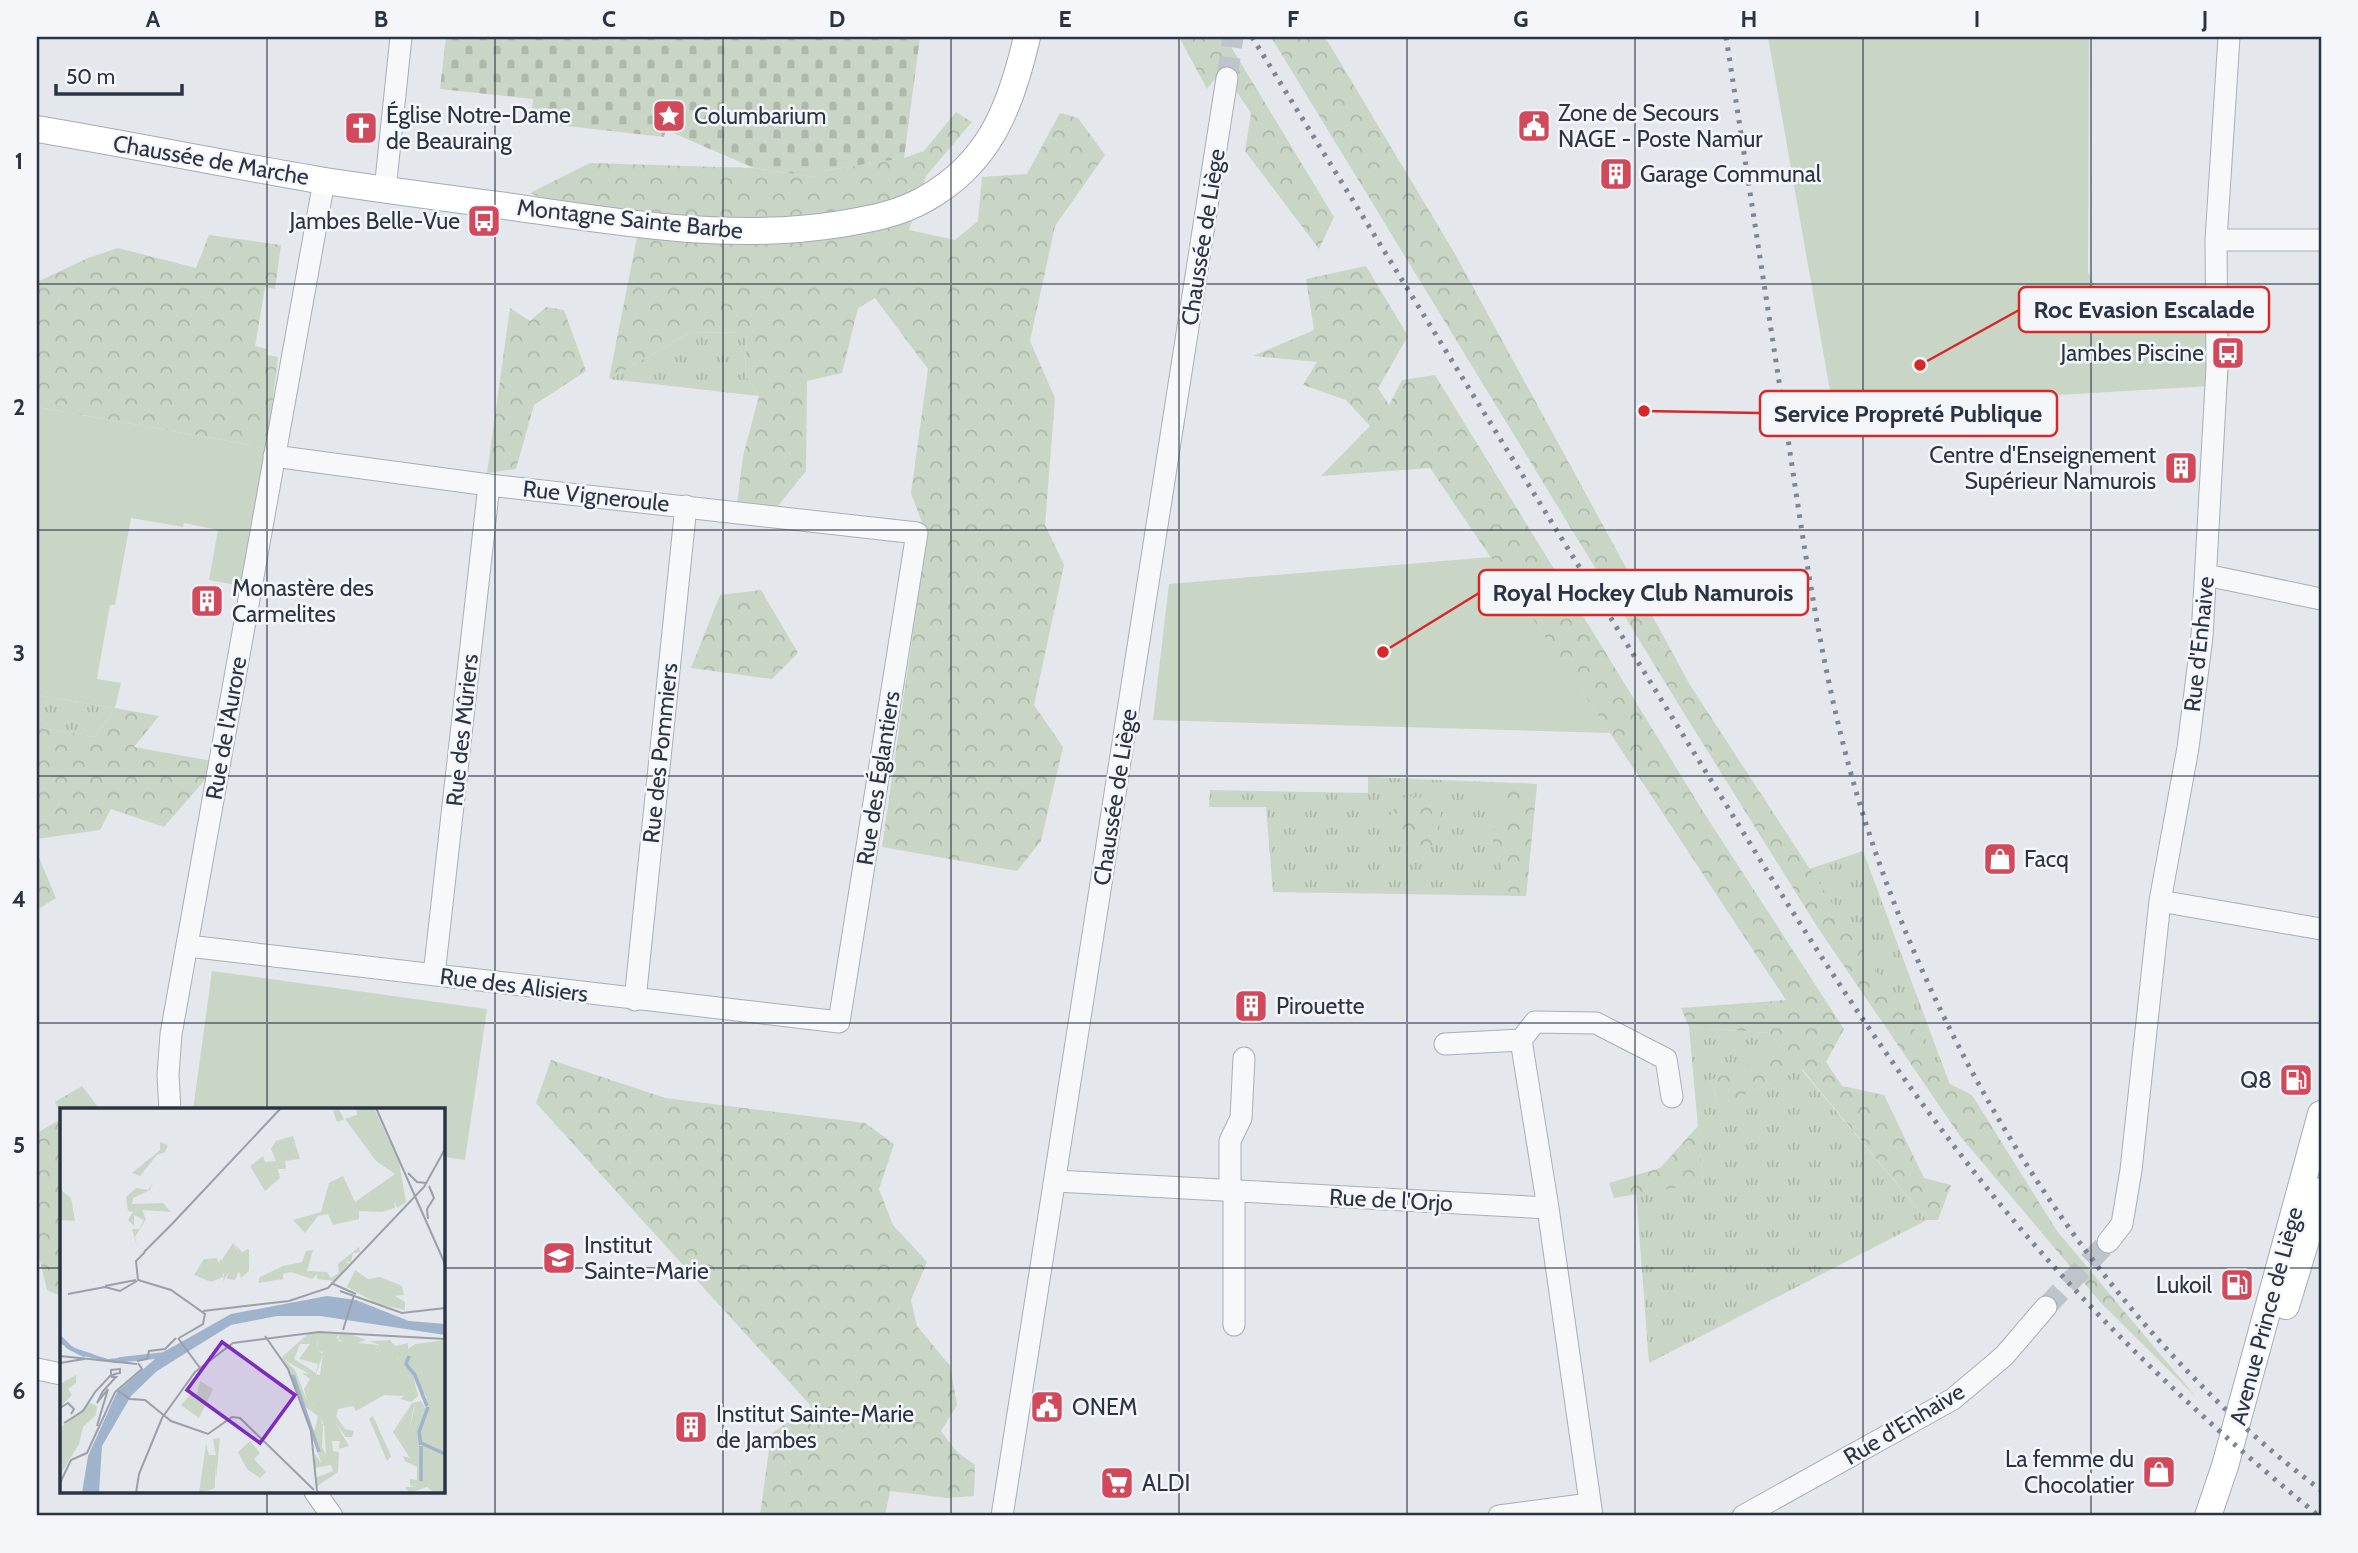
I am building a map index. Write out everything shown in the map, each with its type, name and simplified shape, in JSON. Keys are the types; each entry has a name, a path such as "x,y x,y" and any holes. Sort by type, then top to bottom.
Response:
{"main road":[{"name":"Montagne Sainte Barbe","path":"385,190 635,224 700,230 807,230 870,219 924,200 958,178 981,154 1000,122 1027,37"},
{"name":"Chaussée de Marche","path":"37,129 385,190"},
{"name":"Avenue Prince de Liège","path":"2208,1516 2225,1466 2321,1114"},
{"name":"Avenue Prince de Liège","path":"2227,1516 2321,1191"}],"street":[{"path":"385,190 401,37"},
{"name":"Rue d'Enhaive","path":"2108,1242 2122,1224 2132,1170 2160,901 2188,748 2206,575 2217,367 2216,240 2229,37"},
{"name":"Chaussée de Liège","path":"1002,1516 1227,78"},
{"name":"Rue de l'Aurore","path":"170,1108 168,1075 171,1034 324,181"},
{"path":"2216,240 2321,240"},
{"name":"Rue Vigneroule","path":"274,456 489,485 917,533"},
{"name":"Rue des Mûriers","path":"434,975 489,485"},
{"name":"Rue des Pommiers","path":"635,1000 686,506"},
{"name":"Rue des Églantiers","path":"839,1022 917,533"},
{"path":"2206,575 2321,599"},
{"path":"2160,901 2321,929"},
{"name":"Rue des Alisiers","path":"188,946 839,1022"},
{"path":"1499,1516 1591,1510 1521,1040 1535,1021 1596,1023 1666,1059 1672,1097"},
{"path":"1445,1044 1521,1040"},
{"path":"1234,1325 1230,1141 1241,1118 1244,1058"},
{"name":"Rue de l'Orjo","path":"1056,1181 1548,1208"},
{"name":"Rue d'Enhaive","path":"1743,1516 1953,1399 2004,1356 2046,1307"},
{"path":"37,1369 60,1374"},
{"path":"316,1494 332,1516"}],"green space":[{"path":"446,37 920,37 904,158 816,172 815,177 754,168 666,130 664,137 531,122 533,99 440,89"},
{"path":"1179,37 1225,37 1334,217 1319,249 1245,151 1251,113 1222,70 1207,89"},
{"path":"1271,37 1325,37 1455,254 1690,685 1950,1084 1972,1095 2057,1231 2196,1397 2102,1304 1960,1136 1818,928"},
{"path":"1768,37 2089,37 2088,272 2098,292 2232,295 2228,385 1833,408"},
{"path":"956,112 972,122 926,176 909,230 955,240 978,221 982,177 1027,174 1060,113 1078,118 1105,155 1055,226 1030,341 1055,398 1045,525 1064,565 1034,705 1063,747 1041,841 1017,871 882,847 927,536 911,493 928,369 875,298 858,308 842,373 807,381 806,471 761,527 736,512 743,456 759,396 745,374 747,333 691,332 609,379 637,237 530,193 590,163 754,168 815,177 816,172 904,158 924,151"},
{"path":"209,235 281,245 275,289 265,287 255,346 267,349 267,355 278,357 267,448 37,407 37,282 88,258 118,248 196,268"},
{"path":"1366,266 1408,336 1378,388 1389,405 1402,380 1435,375 1704,813 1844,1029 1826,1062 1842,1086 1884,1095 1924,1178 1951,1185 1938,1220 1927,1220 1802,1069 1719,1106 1711,1080 1784,1050 1769,1033 1689,1027 1681,1008 1786,1000 1610,733 1430,468 1321,476 1370,426 1346,400 1303,385 1317,362 1253,356 1314,330 1306,279"},
{"path":"546,307 564,310 586,371 534,405 516,469 487,473 510,308 530,321"},
{"path":"691,332 747,333 745,374 759,396 609,379"},
{"path":"37,407 267,448 241,586 209,580 218,530 184,523 183,527 131,518 115,605 110,605 97,679 121,683 115,708 37,695"},
{"path":"1491,557 1610,733 1153,720 1169,584"},
{"path":"761,590 798,653 772,679 691,668 720,595"},
{"path":"37,695 115,708 95,737 37,727"},
{"path":"115,708 159,716 134,747 212,761 209,775 164,827 111,809 100,830 37,839 37,727 95,737"},
{"path":"1368,777 1537,784 1526,896 1273,892 1266,807 1209,807 1210,790 1368,793"},
{"path":"1483,782 1537,784 1526,896 1510,896 1491,834 1517,804 1496,805"},
{"path":"1403,795 1442,801 1438,844 1412,853 1384,825"},
{"path":"1863,851 1950,1085 1809,869"},
{"path":"37,853 56,898 37,910"},
{"path":"212,971 487,1009 465,1160 444,1157 444,1108 193,1108"},
{"path":"1689,1027 1769,1033 1785,1051 1711,1080 1719,1106 1801,1069 1927,1220 1649,1363 1636,1192 1703,1183"},
{"path":"551,1060 665,1098 865,1123 894,1144 879,1189 893,1225 927,1262 911,1300 917,1326 950,1366 957,1405 941,1431 957,1452 975,1465 974,1496 947,1498 890,1491 885,1516 760,1516 771,1434 811,1406 536,1103"},
{"path":"82,1086 98,1108 60,1108 60,1113 55,1102"},
{"path":"60,1120 60,1296 47,1290 37,1249 37,1133"},
{"path":"1698,1126 1703,1183 1614,1198 1609,1183 1660,1168"}],"tunnel":[{"path":"1227,78 1233,37"},
{"path":"2046,1307 2108,1242"}],"railway":[{"path":"1252,37 1772,879 1913,1091 2003,1208 2087,1303 2177,1392 2319,1516"},
{"path":"1726,37 1825,665 1858,798 1891,896 1932,993 1981,1088 2037,1180 2099,1268 2167,1350 2241,1424 2321,1490"}],"place":[{"name":"Columbarium","path":"669,116"},
{"name":"Zone de Secours NAGE - Poste Namur","path":"1534,126"},
{"name":"Église Notre-Dame de Beauraing","path":"361,128"},
{"name":"Garage Communal","path":"1616,174"},
{"name":"Jambes Belle-Vue","path":"484,221"},
{"name":"Jambes Piscine","path":"2228,353"},
{"name":"Roc Evasion Escalade","path":"1920,365"},
{"name":"Service Propreté Publique","path":"1644,411"},
{"name":"Centre d'Enseignement Supérieur Namurois","path":"2181,468"},
{"name":"Monastère des Carmelites","path":"207,601"},
{"name":"Royal Hockey Club Namurois","path":"1383,652"},
{"name":"Facq","path":"2000,859"},
{"name":"Pirouette","path":"1251,1006"},
{"name":"Q8","path":"2296,1080"},
{"name":"Institut Sainte-Marie","path":"559,1258"},
{"name":"Lukoil","path":"2237,1285"},
{"name":"ONEM","path":"1047,1407"},
{"name":"Institut Sainte-Marie de Jambes","path":"691,1427"},
{"name":"La femme du Chocolatier","path":"2159,1472"},
{"name":"ALDI","path":"1117,1483"}]}
